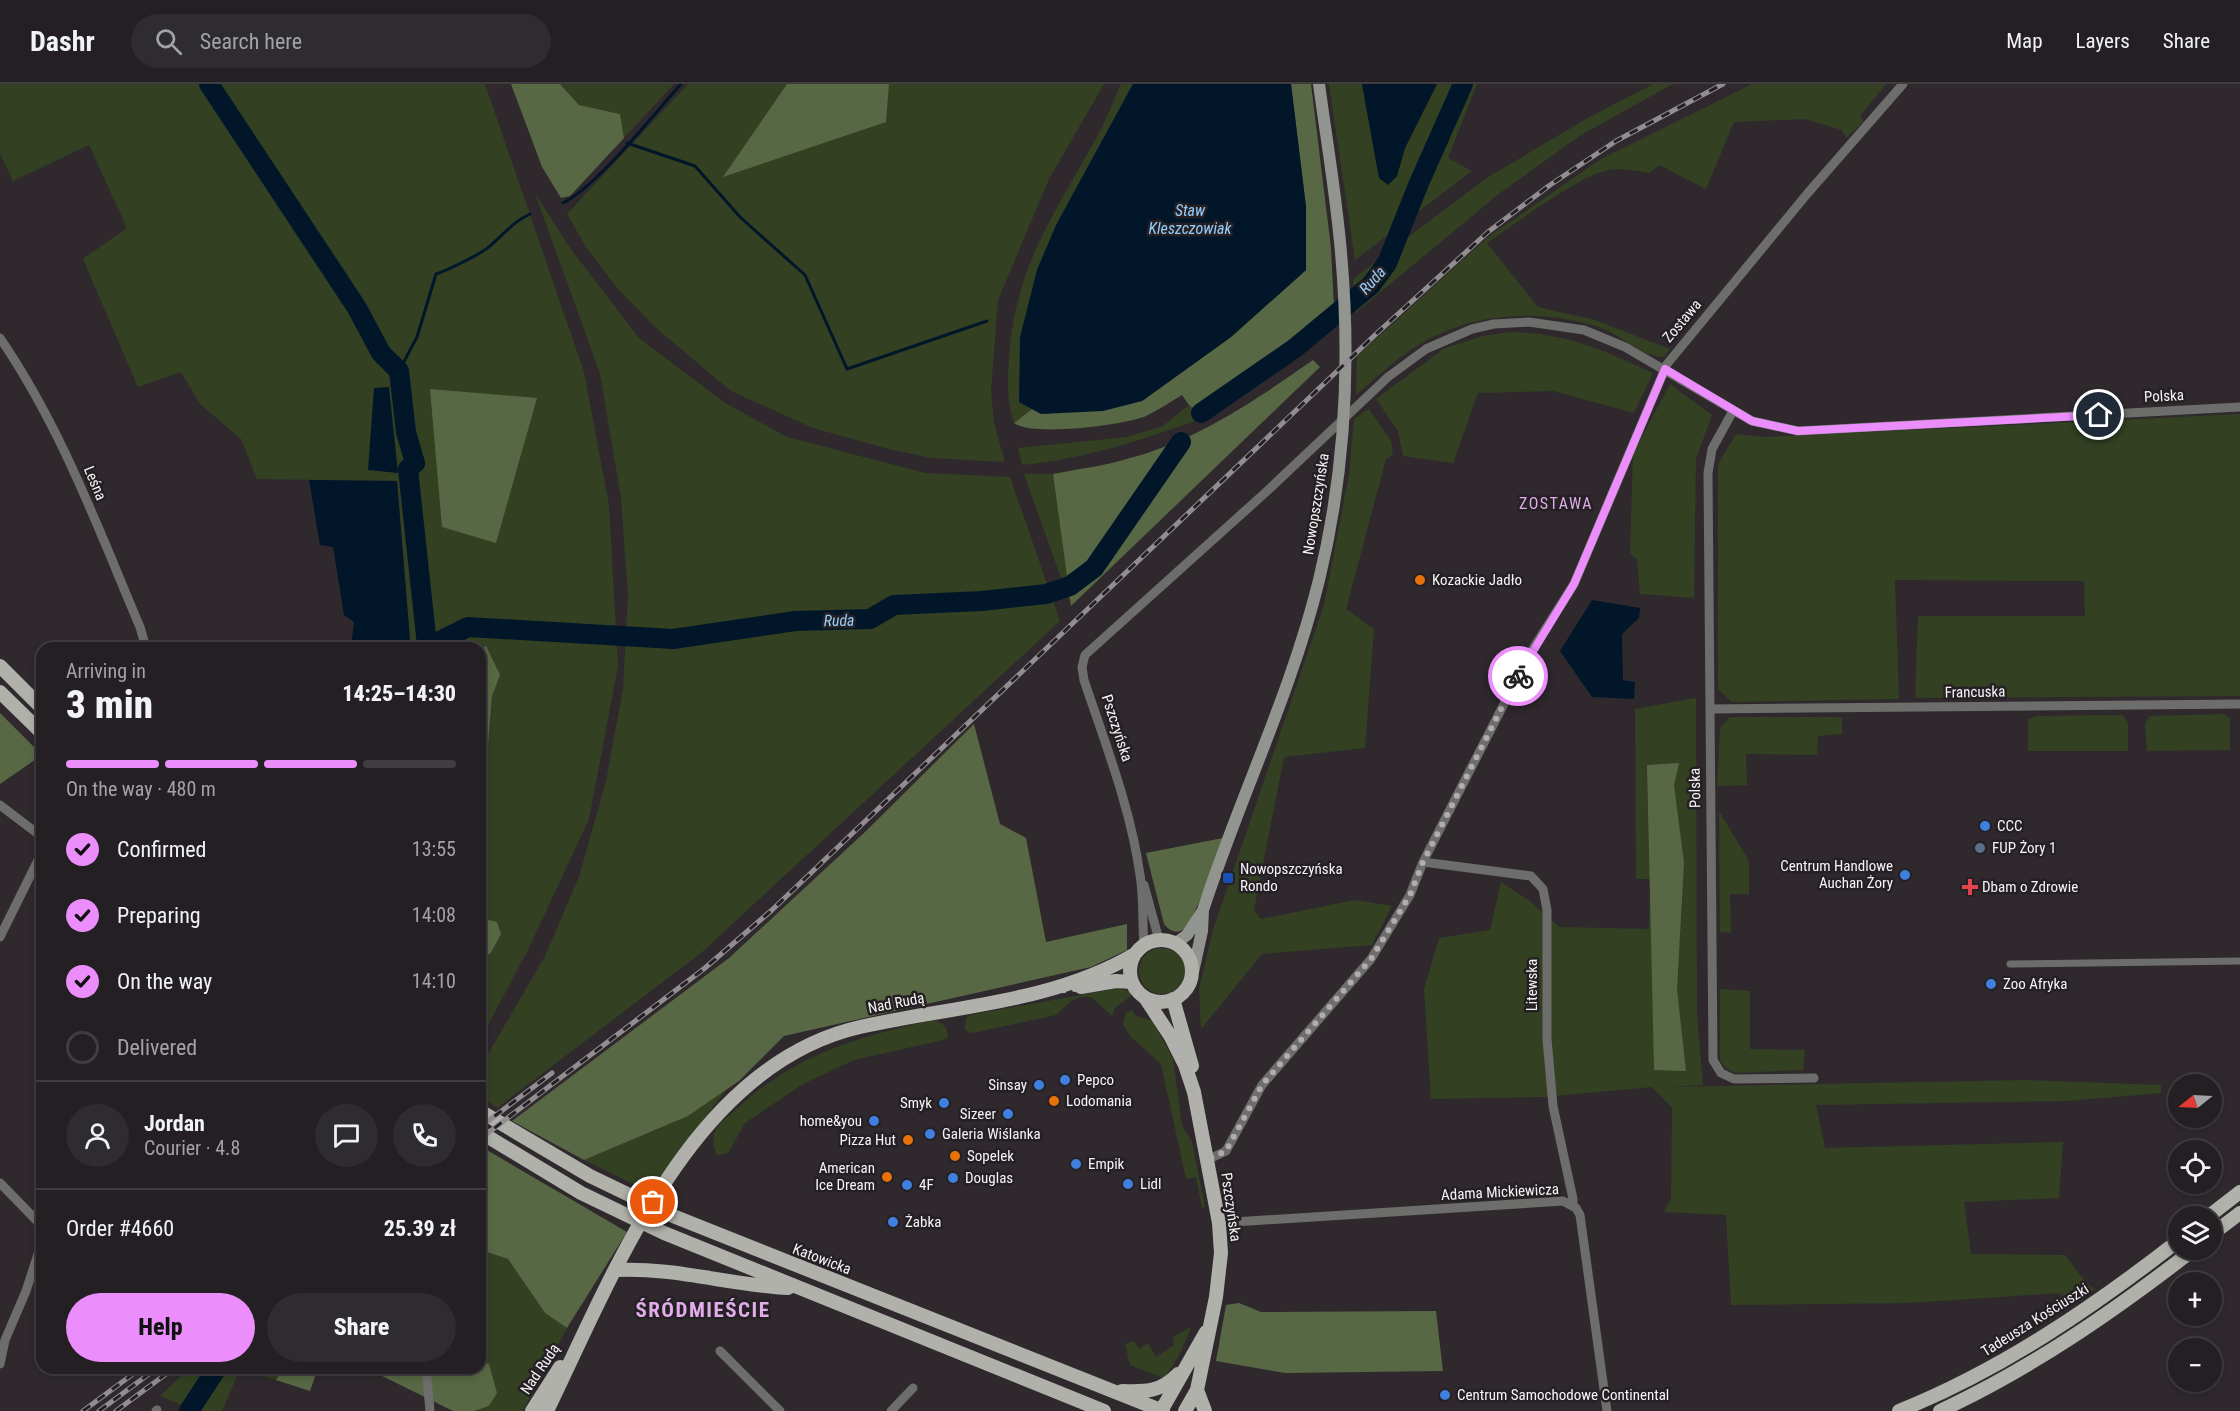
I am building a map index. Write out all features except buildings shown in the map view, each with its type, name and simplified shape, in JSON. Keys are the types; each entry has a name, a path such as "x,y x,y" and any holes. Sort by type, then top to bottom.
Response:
{"main road":[{"name":"Nowopszczyńska","path":"1176,943 1187,935 1203,910 1303,636 1319,579 1339,461 1346,356 1340,240 1319,84"},
{"path":"0,666 36,702"},
{"path":"0,692 36,727"},
{"name":"Nowopszczyńska","path":"1193,972 1203,910"},
{"path":"1159,940 1176,943 1188,955 1193,972 1187,988 1173,999 1162,1002 1146,999 1132,982 1131,965 1140,949 1159,940"},
{"name":"Nad Rudą","path":"1053,990 1101,973 1140,949"},
{"name":"Nad Rudą","path":"547,1411 576,1345 664,1182 712,1118 738,1093 781,1062 831,1036 858,1027 1053,990 1116,981 1132,982"},
{"name":"Pszczyńska","path":"1146,999 1171,1037 1185,1065 1194,1092"},
{"name":"Pszczyńska","path":"1173,999 1192,1063 1194,1092 1219,1223 1219,1281 1197,1390 1185,1411"},
{"name":"Katowicka","path":"486,1115 524,1139 629,1196 673,1216 1162,1411"},
{"path":"486,1136 510,1152 621,1213 664,1233 1104,1411"},
{"path":"2222,1206 2240,1192"},
{"path":"2222,1227 2240,1213"},
{"name":"Tadeusza Kościuszki","path":"1899,1411 2023,1350 2072,1319 2168,1248"},
{"path":"1940,1411 2030,1365 2078,1334 2179,1260"},
{"path":"616,1270 646,1270 757,1287 799,1289"},
{"name":"Pszczyńska","path":"1162,1411 1209,1326"},
{"name":"Nad Rudą","path":"532,1411 576,1345"},
{"path":"1109,1390 1153,1391 1171,1381 1188,1364"},
{"path":"1197,1390 1205,1411"}],"street":[{"name":"Zostawa","path":"1207,1160 1226,1151 1262,1085 1371,959 1410,895 1423,862 1529,655 1574,584 1665,369 1673,356 1807,194 1903,84"},
{"name":"Polska","path":"1083,658 1090,648 1240,516 1382,381 1437,343 1494,324 1551,323 1607,338 1665,369 1733,411 1776,428 1817,431 2240,407"},
{"name":"Leśna","path":"0,338 35,390 56,430 140,627 144,642"},
{"name":"Polska","path":"1733,411 1712,448 1708,473 1714,1065 1721,1073 1734,1079 1814,1078"},
{"name":"Pszczyńska","path":"1083,658 1084,680 1123,802 1159,940"},
{"name":"Francuska","path":"1710,709 2240,704"},
{"path":"0,805 36,832"},
{"name":"Litewska","path":"1423,862 1531,876 1543,889 1547,910 1546,1039 1553,1106 1573,1206"},
{"path":"0,936 36,864"},
{"name":"Pszczyńska","path":"1140,949 1141,877"},
{"path":"2010,964 2240,961"},
{"path":"0,1183 36,1220"},
{"name":"Adama Mickiewicza","path":"1219,1223 1563,1202 1573,1206 1580,1215 1607,1411"},
{"path":"0,1364 36,1259"},
{"path":"720,1351 780,1411"},
{"path":"427,1374 430,1411"},
{"path":"891,1411 913,1388"}],"green space":[{"path":"0,84 485,84 584,372 609,505 618,666 589,819 528,950 486,1029 486,642 409,642 397,481 257,479 241,439 200,404 181,372 138,387 83,259 127,228 89,145 13,181 0,154"},
{"path":"511,84 560,84 579,105 620,114 624,138 570,196 561,198 542,167"},
{"path":"560,84 674,84 624,138 620,114 579,105"},
{"path":"688,84 1104,84 1049,179 998,300 991,391 994,423 1005,462 931,458 813,428 731,391 656,328 618,289 586,247 567,214"},
{"path":"787,84 889,84 886,122 723,177"},
{"path":"1121,84 1133,84 1072,196 1019,402 1032,409 1014,423 1008,392 1008,376 1012,328 1018,298 1027,271 1050,220 1102,128"},
{"path":"1291,84 1311,84 1331,248 1335,327 1248,391 1204,418 1189,405 1182,395 1146,416 1119,423 1078,428 1039,429 1014,423 1032,409 1044,414 1142,401 1231,337 1306,270 1306,207"},
{"path":"1329,84 1362,84 1379,178 1397,176 1405,148 1437,84 1477,84 1448,158 1472,171 1355,260"},
{"path":"1653,84 1673,84 1581,135 1500,193 1355,313 1353,279 1485,179 1586,119"},
{"path":"1752,84 1886,84 1860,116 1863,122 1846,138 1842,130 1805,119 1734,122 1706,189 1659,165 1650,173 1624,169 1609,170 1581,181 1564,191 1487,243 1538,307 1595,320 1670,349 1664,357 1647,353 1606,330 1574,321 1549,317 1500,317 1453,328 1431,338 1402,356 1356,395 1357,356 1487,238 1601,159"},
{"path":"535,193 570,248 639,338 725,403 787,437 925,473 1010,477 1060,621 701,953 497,1108 486,1100 486,1058 545,956 579,877 606,781 623,689 628,594 621,498 600,374"},
{"path":"1511,332 1551,336 1585,344 1653,373 1634,413 1553,391 1478,393 1453,463 1403,456 1398,431 1376,399 1445,348 1483,336"},
{"path":"1313,360 1320,367 1071,606 1053,474 1121,461 1179,441 1226,417"},
{"path":"1670,384 1712,415 1696,459 1694,598 1640,594 1637,559 1630,554 1633,454"},
{"path":"430,389 537,398 496,543 442,527"},
{"path":"1189,405 1204,418 1137,441 1092,453 1022,465 1018,448 1127,437 1163,426"},
{"path":"1369,409 1391,441 1393,454 1386,459 1346,609 1374,629 1365,748 1284,757 1254,910 1261,919 1355,900 1392,906 1372,945 1262,954 1201,1029 1199,989 1213,930 1324,605 1349,474 1354,419"},
{"path":"2240,414 2240,696 1915,698 1918,616 2085,616 2084,581 1895,580 1899,699 1732,702 1718,689 1718,464 1736,434 1764,437"},
{"path":"1024,474 1053,474 1071,606"},
{"path":"486,646 500,675 492,696 486,751"},
{"path":"1696,698 1697,1015 1703,1085 1666,1087 2028,1080 2161,1085 2161,1093 2068,1101 1816,1105 1825,1148 2063,1142 2059,1198 1964,1202 1971,1254 2065,1255 2087,1284 2095,1289 2057,1313 2061,1293 1908,1303 1731,1305 1726,1215 1664,1212 1671,1199 1672,1108 1652,1087 1544,1097 1431,1099 1424,989 1439,938 1490,930 1501,882 1530,901 1559,927 1649,929 1650,879 1636,879 1635,709"},
{"path":"0,713 36,749 36,759 0,784"},
{"path":"2223,714 2230,718 2230,750 2147,751 2145,724 2149,716"},
{"path":"2123,715 2128,725 2128,751 2028,751 2028,719 2036,716"},
{"path":"1730,717 1842,717 1842,734 1818,736 1817,755 1746,754 1747,785 1717,786 1720,728"},
{"path":"974,724 1000,824 1026,838 1046,942 1127,924 1127,950 1091,967 784,1036 739,1081 688,1116 584,1160 512,1121 729,958 865,832"},
{"path":"1679,763 1674,785 1684,863 1677,989 1686,1071 1654,1070 1647,765"},
{"path":"1719,811 1749,861 1749,894 1730,894 1731,933 1720,932"},
{"path":"1223,838 1200,901 1189,923 1181,931 1170,930 1164,924 1146,853"},
{"path":"486,919 497,922 501,934 490,954 486,955"},
{"path":"1167,948 1179,954 1184,962 1184,980 1179,988 1171,993 1157,994 1149,991 1142,984 1139,966 1142,958 1149,951"},
{"path":"1119,988 1131,992 1131,996 1115,1008 1112,1016 1091,997 1081,997 1071,1001 1056,1015 973,1033 965,1030 966,1018 970,1015"},
{"path":"1720,989 1750,991 1750,1049 1805,1050 1803,1070 1736,1073 1727,1069 1720,1061"},
{"path":"1132,1010 1136,1016 1153,1021 1173,1059 1182,1125 1192,1142 1205,1207 1202,1208 1196,1177 1186,1179 1161,1064 1131,1037 1123,1024 1126,1013"},
{"path":"935,1020 945,1026 948,1037 854,1060 803,1084 745,1123 728,1153 717,1155 713,1139 717,1128 760,1089 783,1074 806,1061 855,1040"},
{"path":"727,1089 649,1192 584,1160 688,1116"},
{"path":"486,1150 627,1232 567,1328 545,1313 508,1259 487,1252"},
{"path":"486,1252 508,1259 545,1313 567,1328 523,1411 474,1411 489,1406 489,1364 486,1363"},
{"path":"1239,1303 1261,1312 1436,1311 1443,1371 1285,1373 1216,1361 1226,1305"},
{"path":"1191,1327 1181,1352 1163,1378 1130,1365 1125,1344 1134,1341 1139,1349 1148,1343 1156,1357 1174,1345 1173,1337"},
{"path":"486,1363 489,1364 497,1393 489,1406 474,1411 453,1411 378,1374 486,1374"},
{"path":"183,1374 238,1374 222,1411 196,1411 160,1396"},
{"path":"256,1374 280,1374 276,1380"},
{"path":"280,1374 316,1374 310,1391 276,1380"}],"water":[{"name":"Staw Kleszczowiak","path":"1133,84 1291,84 1306,207 1306,270 1231,337 1142,401 1103,411 1041,414 1019,402 1020,337 1037,270 1056,225"},
{"path":"1362,84 1437,84 1405,148 1397,176 1388,185 1379,178"},
{"path":"389,387 398,473 368,470 374,388"},
{"path":"309,480 397,481 409,642 352,642 354,622 344,615 333,547 320,545"},
{"path":"1592,600 1640,608 1639,618 1622,634 1623,680 1635,682 1634,699 1592,697 1560,651"}],"waterway":[{"path":"209,84 357,308 381,353 399,371 406,432 415,463 408,469 427,642"},
{"path":"563,203 592,182 608,166 681,84"},
{"name":"Ruda","path":"1201,413 1295,348 1371,285 1387,263 1419,183 1463,84"},
{"path":"627,143 695,166 740,217 805,275 847,369 987,321"},
{"path":"399,371 417,337 436,274 486,249 514,224 530,214"},
{"name":"Ruda","path":"438,642 468,627 673,639 795,621 870,619 894,605 982,601 1046,594 1070,586 1094,568 1181,442"},
{"name":"Ruda","path":"189,1411 213,1374"}],"railway":[{"path":"486,1134 705,968 772,910 1375,335 1488,232 1550,185 1616,141 1723,84"},
{"path":"486,1122 552,1073"},
{"path":"83,1411 133,1374"},
{"path":"99,1411 149,1374"},
{"path":"116,1411 166,1374"}],"way so far":[{"path":"653,1202 688,1148 712,1118 738,1093 781,1062 831,1036 858,1027 971,1005 1116,981 1132,982 1171,1037 1185,1065 1194,1092 1207,1160 1226,1151 1244,1114 1262,1085 1371,959 1410,895 1423,862 1518,676"}],"place":[{"name":"Kozackie Jadło","path":"1420,580"},
{"name":"CCC","path":"1985,826"},
{"name":"FUP Żory 1","path":"1980,848"},
{"name":"Centrum Handlowe Auchan Żory","path":"1905,875"},
{"name":"Nowopszczyńska Rondo","path":"1228,878"},
{"name":"Dbam o Zdrowie","path":"1970,887"},
{"name":"Zoo Afryka","path":"1991,984"},
{"name":"Pepco","path":"1065,1080"},
{"name":"Sinsay","path":"1039,1085"},
{"name":"Lodomania","path":"1054,1101"},
{"name":"Smyk","path":"944,1103"},
{"name":"Sizeer","path":"1008,1114"},
{"name":"home&you","path":"874,1121"},
{"name":"Galeria Wiślanka","path":"930,1134"},
{"name":"Pizza Hut","path":"908,1140"},
{"name":"Sopelek","path":"955,1156"},
{"name":"Empik","path":"1076,1164"},
{"name":"American Ice Dream","path":"887,1177"},
{"name":"Douglas","path":"953,1178"},
{"name":"Lidl","path":"1128,1184"},
{"name":"4F","path":"907,1185"},
{"name":"Żabka","path":"893,1222"},
{"name":"Centrum Samochodowe Continental","path":"1445,1395"}],"district":[{"name":"ZOSTAWA","path":"1556,503"},
{"name":"ŚRÓDMIEŚCIE","path":"703,1310"}],"route":[{"path":"1518,676 1574,584 1665,369 1752,421 1798,431 2099,415"}]}
